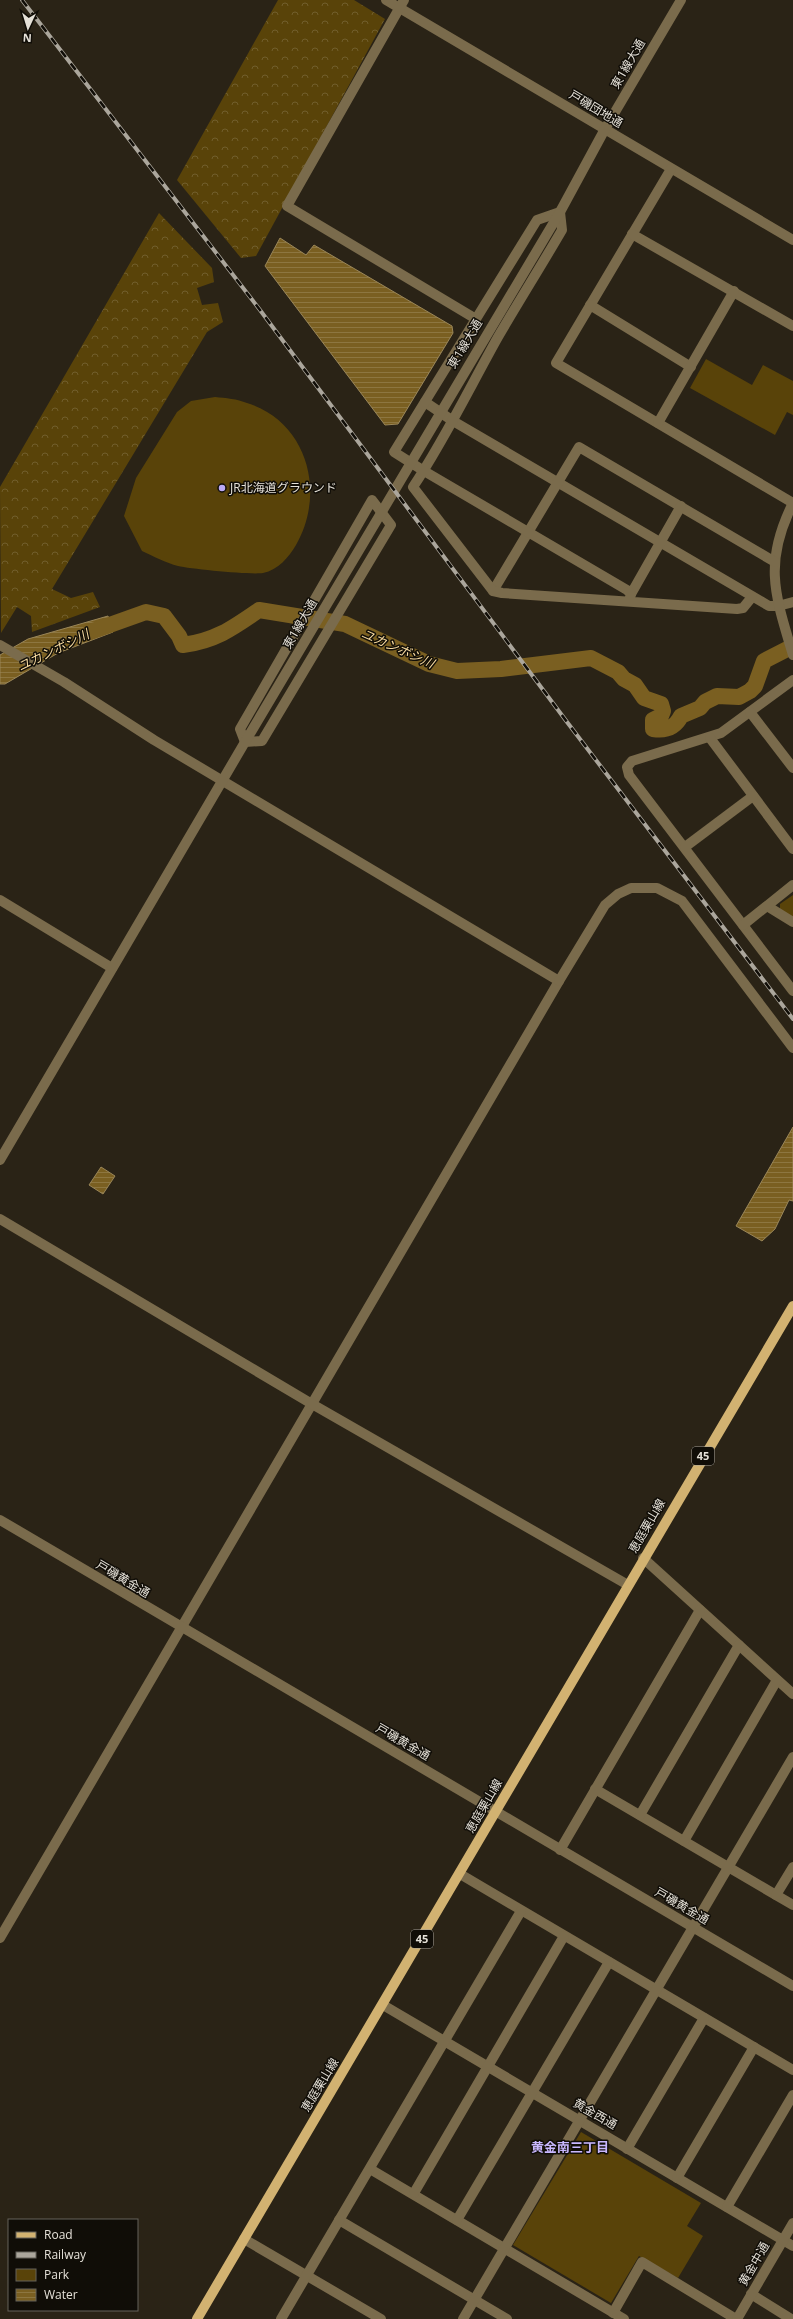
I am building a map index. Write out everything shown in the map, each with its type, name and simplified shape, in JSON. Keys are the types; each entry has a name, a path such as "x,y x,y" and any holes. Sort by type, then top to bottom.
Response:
{"main road":[{"name":"恵庭栗山線","path":"197,2319 460,1874 643,1558 793,1306"}],"street":[{"name":"戸磯団地通","path":"386,0 402,4 671,169 793,240"},
{"name":"東1線大通","path":"0,1160 540,242 560,212 605,129 680,0"},
{"path":"402,4 287,206 476,319"},
{"path":"671,169 556,363 793,503 779,538 775,562 774,586 778,606 793,655"},
{"path":"630,598 527,531 424,471 394,452 537,220 560,212 562,230 498,337 453,421 424,471 413,487 494,591 502,593 630,598 737,609 743,608 752,597"},
{"path":"632,234 793,326"},
{"path":"658,423 734,291"},
{"path":"590,305 691,367"},
{"path":"425,402 453,421 752,597 769,606 778,606 793,602"},
{"path":"494,591 527,531 579,447 775,562"},
{"path":"372,500 392,525 341,607 262,741 245,742 240,729 372,500"},
{"path":"630,598 681,506"},
{"path":"0,645 39,667 223,780 559,981"},
{"path":"793,680 722,733 710,738 632,761 627,767 629,775 793,990"},
{"path":"750,712 793,768"},
{"path":"710,738 793,849"},
{"path":"685,847 753,796"},
{"path":"743,925 793,885"},
{"path":"0,1938 559,981 605,905 618,894 631,888 657,888 682,901 793,1048"},
{"path":"0,900 112,968"},
{"path":"766,906 793,922"},
{"path":"0,1219 312,1404 628,1585"},
{"name":"戸磯黄金通","path":"0,1520 181,1628 793,1986"},
{"path":"643,1558 793,1694"},
{"path":"560,1850 700,1610"},
{"path":"640,1815 739,1645"},
{"path":"684,1841 777,1680"},
{"path":"463,2319 793,1757"},
{"path":"595,1789 793,1905"},
{"path":"776,1895 793,1867"},
{"path":"460,1874 793,2070"},
{"path":"281,2319 370,2169 443,2041 522,1911"},
{"path":"414,2194 564,1936"},
{"path":"458,2220 531,2092 608,1962"},
{"name":"黄金西通","path":"383,2005 793,2246"},
{"path":"627,2149 704,2018"},
{"path":"677,2178 754,2047"},
{"path":"727,2207 793,2095"},
{"path":"370,2169 624,2319"},
{"path":"340,2220 507,2319"},
{"name":"黄金中通","path":"736,2319 793,2223"},
{"path":"244,2239 381,2319"},
{"path":"613,2313 642,2262 736,2319"},
{"path":"751,2294 792,2319"}],"green space":[{"path":"278,0 354,0 385,19 256,256 241,258 177,180"},
{"path":"159,213 212,268 214,282 197,288 202,305 218,303 223,322 207,332 52,589 71,598 93,592 100,607 32,632 31,616 17,607 1,633 0,487"},
{"path":"706,359 752,385 763,365 793,381 793,415 787,412 775,435 690,388"},
{"name":"JR北海道グラウンド","path":"215,397 243,402 268,412 285,426 297,443 306,462 310,482 310,504 305,525 290,554 274,569 263,573 221,571 178,566 169,563 142,551 124,516 136,478 177,412 191,401"},
{"path":"793,895 793,917 780,909 780,904"},
{"path":"581,2132 701,2203 687,2226 703,2236 678,2278 639,2256 611,2303 513,2245"}],"water":[{"path":"280,238 306,255 314,245 452,326 453,333 398,424 385,425 265,266"},
{"path":"108,616 113,632 58,653 5,684 0,684 0,655 28,639"},
{"path":"793,1127 793,1201 789,1200 775,1229 762,1241 736,1226"},
{"path":"101,1167 115,1176 103,1194 89,1185"}],"waterway":[{"name":"ユカンボシ川","path":"90,632 146,612 164,616 179,636 183,645 205,640 223,633 259,610 345,624 429,664 457,671 501,669 591,658 618,672 624,679 635,685 644,698 661,704 663,711 661,716 653,720 653,729 658,730 670,728 679,720 681,716 700,708 705,702 717,696 739,697 750,691 755,686 764,661 793,646"}],"railway":[{"path":"22,0 260,310 567,722 793,1019"}],"place":[{"name":"JR北海道グラウンド","path":"222,488"}],"district":[{"name":"黄金南三丁目","path":"570,2147"}]}
